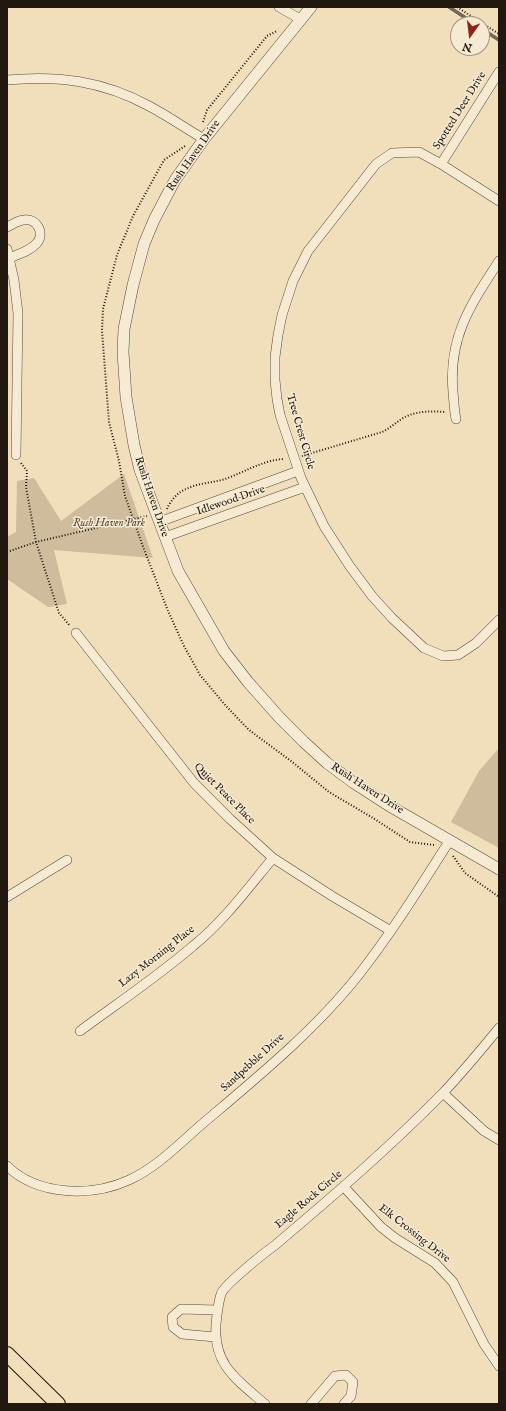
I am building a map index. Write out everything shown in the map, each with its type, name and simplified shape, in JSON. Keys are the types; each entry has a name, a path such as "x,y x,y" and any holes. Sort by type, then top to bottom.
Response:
{"main road":[{"path":"7,1354 58,1404"}],"street":[{"path":"279,7 300,19"},
{"name":"Rush Haven Drive","path":"311,7 200,137 154,220 144,244 132,285 124,328 124,372 129,419 140,470 178,571 224,651 248,682 279,717 327,763 354,783 447,845 499,869"},
{"name":"Spotted Deer Drive","path":"441,164 499,72"},
{"path":"7,80 36,77 66,79 95,84 120,92 149,105 200,137"},
{"name":"Tree Crest Circle","path":"499,201 441,164 418,152 392,153 376,164 308,251 292,281 280,328 275,357 275,380 280,415 298,471 324,526 349,565 372,596 392,618 424,648 443,656 458,655 476,643 499,620"},
{"path":"7,227 26,219 36,223 40,228 38,242 31,248 8,254 18,313 16,455"},
{"path":"456,419 452,379 452,361 457,340 469,308 499,261"},
{"name":"Idlewood Drive","path":"157,518 298,471"},
{"name":"Idlewood Drive","path":"165,537 305,488"},
{"name":"Quiet Peace Place","path":"76,634 194,784 230,819 273,858 332,896 391,931"},
{"name":"Sandpebble Drive","path":"7,1166 26,1180 43,1186 75,1191 108,1187 130,1180 152,1166 238,1094 319,1020 356,978 391,931 447,845"},
{"name":"Lazy Morning Place","path":"80,1031 194,946 234,905 273,858"},
{"path":"7,897 67,860"},
{"name":"Eagle Rock Circle","path":"265,1404 234,1378 224,1365 218,1352 215,1337 217,1310 221,1292 249,1266 344,1187 443,1094 499,1028"},
{"path":"443,1094 484,1131 499,1140"},
{"name":"Elk Crossing Drive","path":"344,1187 381,1227 395,1238 435,1263 453,1282 484,1344 499,1366"},
{"path":"215,1337 182,1334 173,1327 172,1317 181,1309 217,1310"},
{"path":"311,1404 335,1376 346,1375 353,1382 351,1396 344,1404"}],"path":[{"path":"457,7 499,34"},
{"path":"280,29 267,36 207,110 200,137 164,160 133,216 117,255 103,310 102,332 109,422 119,461 125,496 156,580 184,646 200,674 226,706 249,730 291,761 329,792 410,842 447,845 465,874 499,897"},
{"path":"16,455 27,471 26,487 36,542 59,613 76,634"},
{"path":"7,552 36,542 134,519 157,518"}],"green space":[{"name":"Rush Haven Park","path":"124,474 153,558 54,550 67,604 48,607 7,579 7,537 16,532 17,481 34,478 61,521"},
{"path":"499,748 499,848 451,822 479,771"}],"waterway":[{"path":"449,7 463,16"},
{"path":"490,34 499,40"}]}
